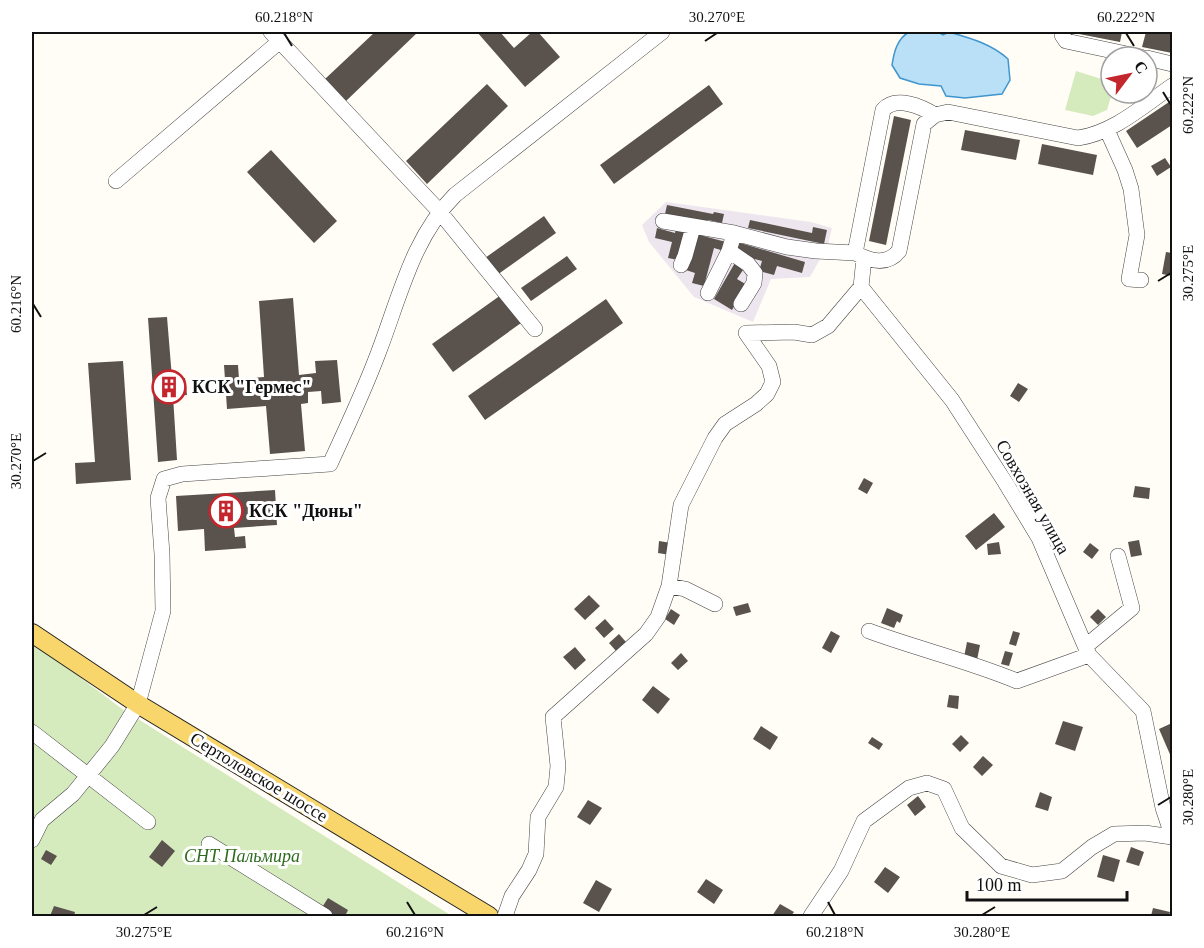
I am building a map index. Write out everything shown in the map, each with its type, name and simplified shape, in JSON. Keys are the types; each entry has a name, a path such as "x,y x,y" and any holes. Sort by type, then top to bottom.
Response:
{"main road":[{"name":"Сертоловское шоссе","path":"32,633 138,704 489,916"}],"street":[{"path":"32,840 42,820 73,794 112,746 138,704 163,611 158,498 164,478 182,474 330,464 379,353 418,245 439,211 455,195 662,32"},
{"path":"1062,32 1063,39 1066,41 1099,48"},
{"path":"116,181 276,36 439,211 534,329"},
{"path":"663,221 734,233 787,248 859,256 884,262 893,259 899,251 924,124 935,116 948,112 1078,138 1093,136 1107,130 1173,86"},
{"path":"505,916 512,896 529,870 536,854 538,817 556,788 558,766 553,717 646,634 658,616 669,586 681,505 715,438 725,424 756,404 773,382 769,366 746,333 794,332 812,335 828,326 861,287 859,256 884,110 888,104 895,102 923,108 935,116"},
{"path":"1107,130 1131,189 1137,235 1129,279 1141,280"},
{"path":"681,265 693,227"},
{"path":"708,293 729,251 734,233"},
{"path":"729,251 748,264 755,273 754,283 741,304"},
{"name":"Совхозная улица","path":"861,287 952,400 1039,538 1088,651 1143,711 1163,808 1173,836"},
{"path":"869,631 1017,681 1088,651 1132,608 1118,556"},
{"path":"669,586 685,589 715,604"},
{"path":"32,732 148,822"},
{"path":"811,916 841,871 864,821 909,788 927,783 944,789 962,828 1001,866 1032,875 1062,872 1092,847 1114,834 1145,833 1173,836"},
{"path":"209,844 326,916"}],"shaded area":[{"path":"666,202 811,222 832,228 828,245 810,277 771,279 753,322 694,297 649,242 642,225"}],"green space":[{"path":"1076,71 1099,78 1099,105 1108,105 1107,110 1093,116 1065,110"},
{"name":"СНТ Пальмира","path":"32,641 122,709 452,916 32,916"}],"water":[{"path":"909,32 938,32 943,35 949,32 988,45 1008,59 1010,80 1002,94 965,98 946,96 941,86 919,84 900,78 892,65 899,42"}],"building":[{"path":"375,32 418,32 346,101 325,79"},
{"path":"477,32 500,32 514,48 532,32 538,32 560,57 525,87"},
{"path":"1074,32 1122,32 1120,42"},
{"path":"1146,32 1172,32 1172,53 1159,50 1159,45 1143,45"},
{"path":"487,84 508,106 427,184 406,161"},
{"path":"709,85 723,104 614,184 600,165"},
{"path":"1172,100 1172,125 1137,148 1126,131"},
{"path":"894,116 911,120 886,245 869,241"},
{"path":"965,130 1020,140 1016,160 961,150"},
{"path":"1042,144 1097,155 1093,175 1038,164"},
{"path":"271,150 337,221 314,243 247,172"},
{"path":"1165,158 1171,167 1157,176 1151,166"},
{"path":"667,205 724,214 722,223 708,220 707,223 665,214"},
{"path":"544,216 556,233 497,275 485,258"},
{"path":"750,220 812,233 813,227 827,230 824,244 748,228"},
{"path":"657,228 675,233 676,229 685,231 678,260 668,258 672,242 655,238"},
{"path":"696,234 726,242 724,251 714,248 704,286 692,283 695,273 686,270"},
{"path":"737,242 805,262 802,273 777,266 774,275 759,271 762,261 740,255 735,249"},
{"path":"1166,252 1172,253 1172,276 1162,274"},
{"path":"567,256 577,269 531,301 521,288"},
{"path":"736,261 745,267 737,279 747,285 732,310 714,299"},
{"path":"501,295 521,323 453,372 432,344"},
{"path":"293,298 299,375 316,373 315,361 337,360 341,402 322,404 321,391 308,392 308,403 301,404 305,451 270,454 266,406 227,409 224,365 238,365 239,379 264,377 259,301"},
{"path":"606,299 623,323 485,420 468,396"},
{"name":"КСК \"Гермес\"","path":"167,317 172,378 185,378 187,395 173,396 177,460 158,462 148,318"},
{"path":"123,361 131,480 76,484 75,463 95,462 88,363"},
{"path":"1018,383 1028,389 1019,402 1010,396"},
{"path":"864,478 873,483 867,494 858,489"},
{"path":"1135,486 1150,488 1149,499 1133,497"},
{"name":"КСК \"Дюны\"","path":"275,490 277,525 234,528 235,537 245,536 246,548 205,551 204,529 178,531 176,496"},
{"path":"994,513 1005,527 976,550 965,536"},
{"path":"1139,540 1142,555 1131,557 1128,542"},
{"path":"659,541 671,543 670,555 658,553"},
{"path":"999,542 1001,554 988,555 987,544"},
{"path":"1090,543 1099,550 1092,559 1083,552"},
{"path":"589,595 600,606 585,620 574,609"},
{"path":"748,603 751,612 736,616 733,607"},
{"path":"887,608 903,615 900,623 897,621 894,628 881,623"},
{"path":"671,609 680,615 674,625 665,619"},
{"path":"1098,609 1106,617 1098,625 1090,617"},
{"path":"605,619 614,629 604,638 595,628"},
{"path":"831,631 840,636 831,653 822,648"},
{"path":"1013,631 1020,633 1016,646 1009,644"},
{"path":"619,634 626,642 616,651 609,643"},
{"path":"967,642 980,645 977,660 964,657"},
{"path":"575,647 586,660 575,670 563,657"},
{"path":"1005,651 1013,653 1009,666 1001,664"},
{"path":"681,653 688,661 678,670 671,663"},
{"path":"653,686 670,699 658,714 642,700"},
{"path":"949,695 959,696 958,709 947,707"},
{"path":"1063,721 1083,727 1075,751 1055,744"},
{"path":"1172,723 1172,759 1159,729"},
{"path":"761,726 778,737 770,750 753,739"},
{"path":"961,735 969,743 960,752 952,744"},
{"path":"872,737 883,744 879,750 868,743"},
{"path":"983,756 993,765 982,776 973,767"},
{"path":"1040,792 1052,797 1048,811 1035,807"},
{"path":"918,796 926,807 915,816 907,805"},
{"path":"588,800 602,808 590,825 577,817"},
{"path":"162,840 175,851 162,867 149,857"},
{"path":"1131,847 1144,852 1139,866 1126,862"},
{"path":"46,850 57,856 51,865 41,859"},
{"path":"1103,855 1120,860 1114,882 1097,877"},
{"path":"885,867 900,877 888,893 874,882"},
{"path":"706,879 723,890 714,904 697,892"},
{"path":"596,880 612,889 599,912 583,903"},
{"path":"328,898 348,910 345,916 333,916 321,909"},
{"path":"780,904 794,912 791,916 772,916"},
{"path":"54,906 75,912 74,916 50,916"},
{"path":"1153,908 1170,912 1169,916 1151,916"}],"place":[{"name":"КСК \"Гермес\"","path":"169,387"},
{"name":"КСК \"Дюны\"","path":"226,511"}]}
